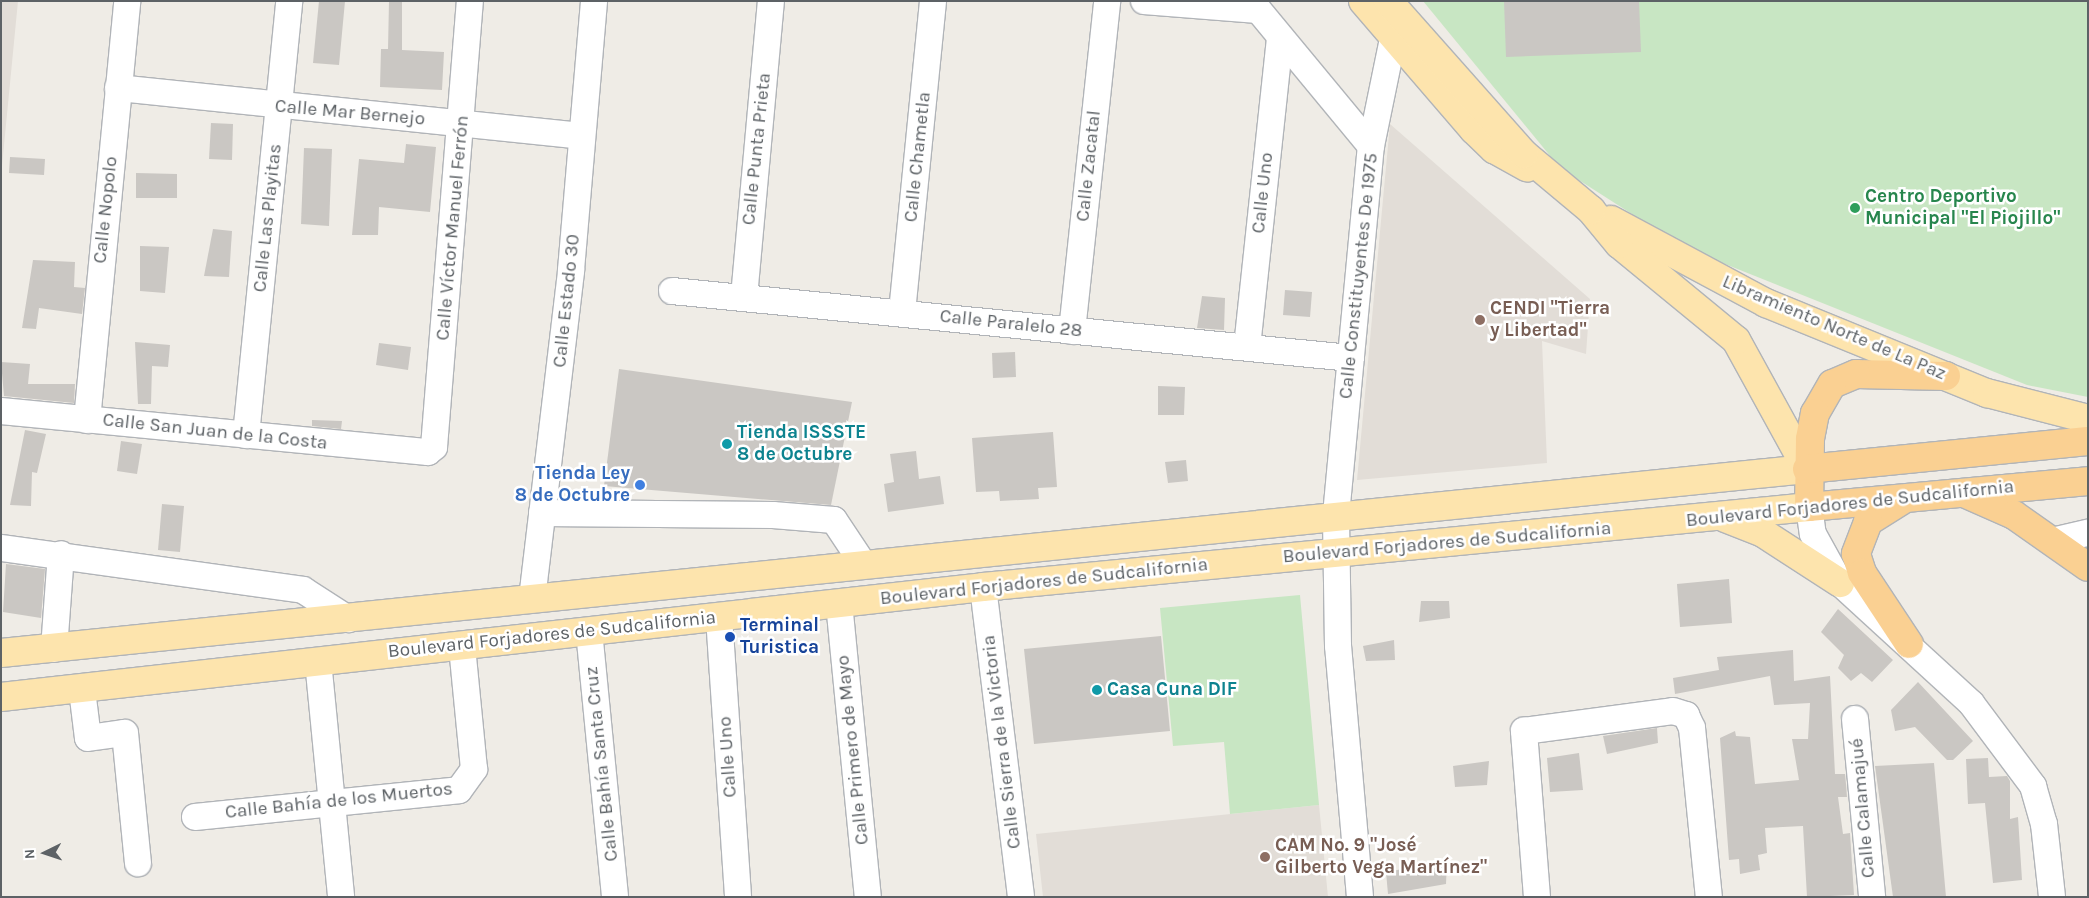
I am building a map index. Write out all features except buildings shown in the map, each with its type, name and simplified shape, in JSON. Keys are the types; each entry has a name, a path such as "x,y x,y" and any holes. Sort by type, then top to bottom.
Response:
{"highway":[{"path":"1809,507 1807,469 1815,413 1832,384 1856,374 1946,376"},
{"name":"Boulevard Forjadores de Sudcalifornia","path":"1807,469 2088,441"},
{"name":"Boulevard Forjadores de Sudcalifornia","path":"1809,507 2088,481"},
{"path":"1961,492 1995,505 2050,538 2088,567"},
{"path":"1904,499 1868,522 1856,554 1862,573 1910,644"}],"main road":[{"path":"1363,1 1392,39 1494,149 1548,175"},
{"name":"Libramiento Norte de La Paz","path":"1388,1 1524,154 1592,210 1766,303 1946,376 2021,404 2088,419"},
{"name":"Libramiento Norte de La Paz","path":"1592,210 1619,244 1736,340 1807,469"},
{"name":"Boulevard Forjadores de Sudcalifornia","path":"1,653 348,619 1336,515 1807,469"},
{"name":"Boulevard Forjadores de Sudcalifornia","path":"1,697 82,690 318,661 462,647 983,587 1809,507"},
{"path":"1721,516 1763,533 1840,583"}],"street":[{"name":"Calle Nopolo","path":"86,420 127,1"},
{"name":"Calle Las Playitas","path":"246,434 289,1"},
{"name":"Calle Víctor Manuel Ferrón","path":"428,452 434,447 462,123 470,1"},
{"name":"Calle Estado 30","path":"532,599 572,270 594,1"},
{"name":"Calle Punta Prieta","path":"744,296 771,1"},
{"name":"Calle Chametla","path":"902,312 933,1"},
{"name":"Calle Zacatal","path":"1072,331 1107,1"},
{"path":"1144,1 1254,6 1371,146"},
{"name":"Calle Uno","path":"1247,347 1280,39"},
{"name":"Calle Constituyentes De 1975","path":"1336,515 1371,146 1392,39"},
{"name":"Calle Mar Bernejo","path":"118,88 582,136"},
{"name":"Calle Paralelo 28","path":"672,290 1351,358"},
{"name":"Calle San Juan de la Costa","path":"1,411 428,452"},
{"path":"1809,507 1813,534 1840,583 1910,644 1971,703 2033,786 2044,824 2052,897"},
{"path":"542,513 773,515 834,520 864,565"},
{"path":"1336,515 1335,552 1338,646 1360,897"},
{"path":"2050,538 2088,533"},
{"path":"1,548 61,554 303,590 348,619"},
{"path":"54,649 61,554"},
{"name":"Calle Sierra de la Victoria","path":"983,587 1021,897"},
{"name":"Calle Primero de Mayo","path":"839,603 868,897"},
{"name":"Calle Uno","path":"719,616 738,897"},
{"name":"Calle Bahía Santa Cruz","path":"589,631 615,897"},
{"name":"Calle Bahía de los Muertos","path":"195,817 459,790 474,769 462,647"},
{"path":"318,661 340,897"},
{"path":"82,690 88,738 125,733 138,863"},
{"path":"1537,897 1524,731 1664,712 1686,715 1692,728 1709,897"},
{"name":"Calle Calamajué","path":"1855,719 1872,897"}],"shaded area":[{"path":"1,1 18,1 1,176"},
{"name":"CENDI \"Tierra y Libertad\"","path":"1390,124 1590,299 1586,354 1542,341 1547,463 1357,480"},
{"path":"1319,805 1328,897 1043,897 1036,834"}],"green space":[{"name":"Centro Deportivo Municipal \"El Piojillo\"","path":"1423,1 2088,1 2088,397 2027,385 1685,248 1560,168"},
{"path":"1300,595 1319,805 1230,814 1224,742 1173,746 1160,608"}],"place":[{"name":"Centro Deportivo Municipal \"El Piojillo\"","path":"1855,208"},
{"name":"CENDI \"Tierra y Libertad\"","path":"1480,320"},
{"name":"Tienda ISSSTE 8 de Octubre","path":"727,444"},
{"name":"Tienda Ley 8 de Octubre","path":"640,485"},
{"name":"Terminal Turistica","path":"730,637"},
{"name":"Casa Cuna DIF","path":"1097,690"},
{"name":"CAM No. 9 \"José Gilberto Vega Martínez\"","path":"1265,857"}]}
